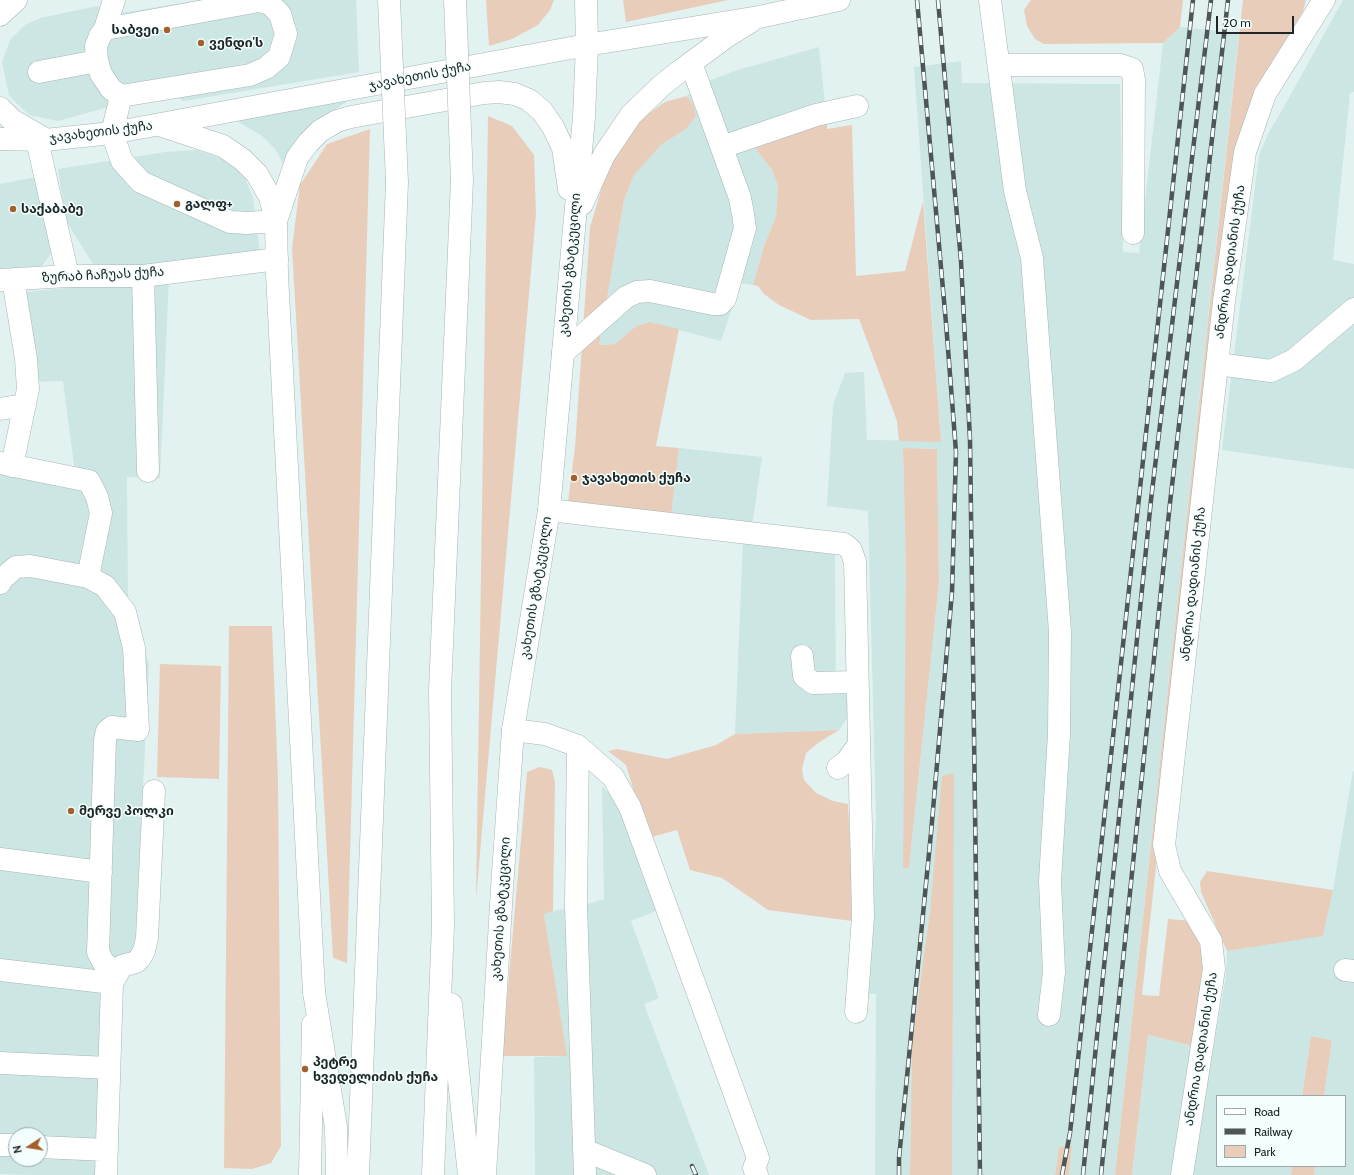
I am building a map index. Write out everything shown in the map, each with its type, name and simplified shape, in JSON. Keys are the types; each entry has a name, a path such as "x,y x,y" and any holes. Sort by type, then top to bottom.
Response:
{"main road":[{"path":"0,2 7,0"},
{"path":"0,15 16,0"},
{"path":"105,29 181,7 259,1 270,4 280,14 286,34 279,57 266,68 250,75 122,96 111,89 101,74 97,61 96,46 105,29 114,0"},
{"path":"358,1175 397,182 389,0"},
{"path":"433,1175 442,926 440,690 462,180 455,0"},
{"name":"კახეთის გზატკეცილი","path":"485,1175 502,880 513,730 549,510 584,117 587,45 586,0"},
{"name":"ჯავახეთის ქუჩა","path":"0,139 41,140 112,133 587,45 759,17 839,0"},
{"path":"990,0 1015,191 1032,258 1060,632 1059,734 1050,881 1054,972 1049,1015"},
{"name":"ანდრია დადიანის ქუჩა","path":"1186,1171 1214,969 1211,941 1170,871 1164,845 1224,301 1245,152 1265,94 1324,0"},
{"path":"574,221 604,155 631,115 661,86 691,63 726,37 759,17"},
{"path":"39,72 97,61"},
{"path":"563,353 626,297 637,292 650,291 713,304 720,304 725,299 744,228 740,198 691,63"},
{"path":"999,65 1121,65 1132,69 1134,80 1133,233"},
{"path":"276,221 297,158 308,143 320,131 337,121 351,117 484,93 499,92 515,94 529,100 542,112 553,127 563,148 574,221"},
{"path":"122,96 112,133 122,161 141,182 230,222 247,224 276,221"},
{"path":"722,147 816,115 857,106"},
{"path":"0,108 12,120 41,140 68,276"},
{"path":"160,125 223,146 243,160 257,174 270,198 276,221 314,992 307,1173"},
{"name":"ზურაბ ჩაჩუას ქუჩა","path":"6,280 68,276 143,276 277,259"},
{"path":"143,276 148,471"},
{"path":"6,280 26,359 28,389 25,405 6,464 89,481 97,497 101,513 88,577"},
{"path":"1217,364 1272,371 1294,360 1354,309"},
{"path":"0,409 25,405"},
{"path":"549,510 844,544 851,550 855,562 863,917 856,1012"},
{"path":"0,582 16,567 30,566 88,577 105,586 125,612 134,648 138,730 112,727 107,731 105,740 98,952 115,979"},
{"path":"802,656 804,676 813,683 858,682"},
{"path":"513,730 545,734 578,746 613,777 630,807 758,1158 754,1168 757,1175"},
{"path":"838,768 847,761 859,744"},
{"path":"578,746 576,906 585,1175"},
{"path":"106,1175 109,1068 115,979 122,966 136,962 140,958 144,952 147,938 154,791"},
{"path":"0,859 101,872"},
{"path":"442,926 469,1175"},
{"path":"0,970 115,979"},
{"path":"314,992 336,1127 337,1175"},
{"path":"0,1063 109,1068"},
{"path":"48,1147 107,1150"},
{"path":"584,1150 645,1175"}],"shaded area":[{"path":"199,0 356,0 359,72 184,101 174,96 105,108 58,121 29,115 9,96 2,62 10,40 25,25 41,18 97,6 122,13"},
{"path":"1343,0 1354,0 1354,92 1350,93 1333,260 1354,264 1354,469 1222,450 1259,155 1270,130"},
{"path":"1180,27 1239,33 1115,1175 1069,1175 1072,1147 1059,1147 1055,1175 952,1175 953,774 930,911 912,1043 910,1175 875,1175 876,994 864,994 872,910 876,817 868,511 827,506 833,405 845,373 864,372 867,440 941,441 914,67 961,61 962,83 1120,84 1123,252 1139,253 1163,43","holes":["903,448 937,449 939,582 909,868"]},
{"path":"819,47 827,123 755,148 772,170 778,186 776,216 764,246 753,285 740,283 721,341 648,322 636,326 615,344 599,345 624,200 634,175 661,145 686,129 693,104 686,96 708,81 738,70"},
{"path":"355,96 321,119 287,172 276,150 262,136 232,118"},
{"path":"197,150 228,161 246,180 253,198 260,253 155,267 93,264 66,221 58,169 165,152"},
{"path":"36,177 54,250 41,267 0,270 0,184"},
{"name":"მერვე პოლკი","path":"169,278 160,478 127,477 128,599 149,664 135,957 122,957 115,1175 0,1174 0,469 75,473 63,381 30,382 24,292"},
{"path":"679,448 762,457 752,527 671,516"},
{"path":"743,541 835,554 836,693 846,692 848,717 839,730 735,734"},
{"path":"1353,771 1354,1175 1314,1175 1315,1167 1346,1167 1346,1095 1324,1095 1332,1040 1311,1036 1302,1095 1216,1095 1216,1167 1292,1167 1291,1175 1191,1175 1226,976 1227,951 1323,935 1333,890"},
{"path":"602,786 624,809 656,911 631,921 659,998 644,1004 709,1175 535,1175 534,1057 566,1056 544,913 585,905 604,899"},
{"path":"1148,1035 1193,1046 1175,1175 1132,1175"}],"green space":[{"path":"486,0 554,0 550,10 538,25 512,39 489,46"},
{"path":"623,0 728,0 626,22"},
{"path":"1031,0 1183,0 1180,27 1163,43 1044,44 1035,39 1027,26 1024,10"},
{"path":"1243,0 1306,0 1303,11 1266,77 1230,184 1142,995 1159,996 1168,919 1194,921 1207,945 1193,1046 1148,1035 1132,1175 1115,1175"},
{"path":"686,96 693,104 696,116 686,129 661,145 634,175 624,200 599,345 615,344 636,326 649,322 679,329 656,446 679,448 671,516 568,502 575,447 590,227 610,161 634,124 665,102"},
{"path":"488,116 512,126 534,155 536,214 476,899"},
{"path":"827,123 827,129 852,125 856,276 905,271 923,201 941,442 899,441 897,421 859,319 811,320 779,305 764,294 758,286 753,285 764,246 776,216 778,186 772,170 755,148"},
{"path":"370,129 347,963 333,958 292,248 300,185 327,144"},
{"path":"903,448 937,449 939,582 909,868 903,868 906,576"},
{"path":"229,626 272,626 278,780 281,1146 271,1163 252,1169 224,1168"},
{"path":"160,664 221,666 219,779 157,777"},
{"path":"839,730 818,743 806,753 802,769 804,780 816,793 833,801 848,804 852,880 852,921 768,910 722,878 690,870 677,830 648,838 626,765 608,751 617,749 667,759 716,745 735,734"},
{"path":"540,767 552,770 555,782 553,911 544,914 567,1056 502,1056 527,772"},
{"path":"954,773 952,1175 910,1175 912,1043 930,911 942,776"},
{"path":"1207,871 1333,890 1323,936 1227,951 1201,892 1200,882"},
{"path":"1311,1036 1332,1040 1324,1095 1302,1095"},
{"path":"1072,1146 1069,1175 1055,1175 1059,1147"},
{"path":"1292,1167 1315,1167 1314,1175 1291,1175"}],"railway":[{"path":"899,1175 899,1158 931,833 952,592 956,452 917,0"},
{"path":"938,0 961,261 970,440 980,1175"},
{"path":"1062,1175 1070,1133 1193,0"},
{"path":"1083,1175 1151,500 1211,0"},
{"path":"1101,1175 1170,503 1228,0"},
{"path":"692,1166 696,1175"}],"place":[{"name":"საბვეი","path":"167,30"},
{"name":"ვენდი'ს","path":"201,43"},
{"name":"გალფ+","path":"177,204"},
{"name":"საქაბაბე","path":"13,209"},
{"name":"ჯავახეთის ქუჩა","path":"574,478"},
{"name":"მერვე პოლკი","path":"71,811"},
{"name":"პეტრე ხვედელიძის ქუჩა","path":"305,1069"}]}
